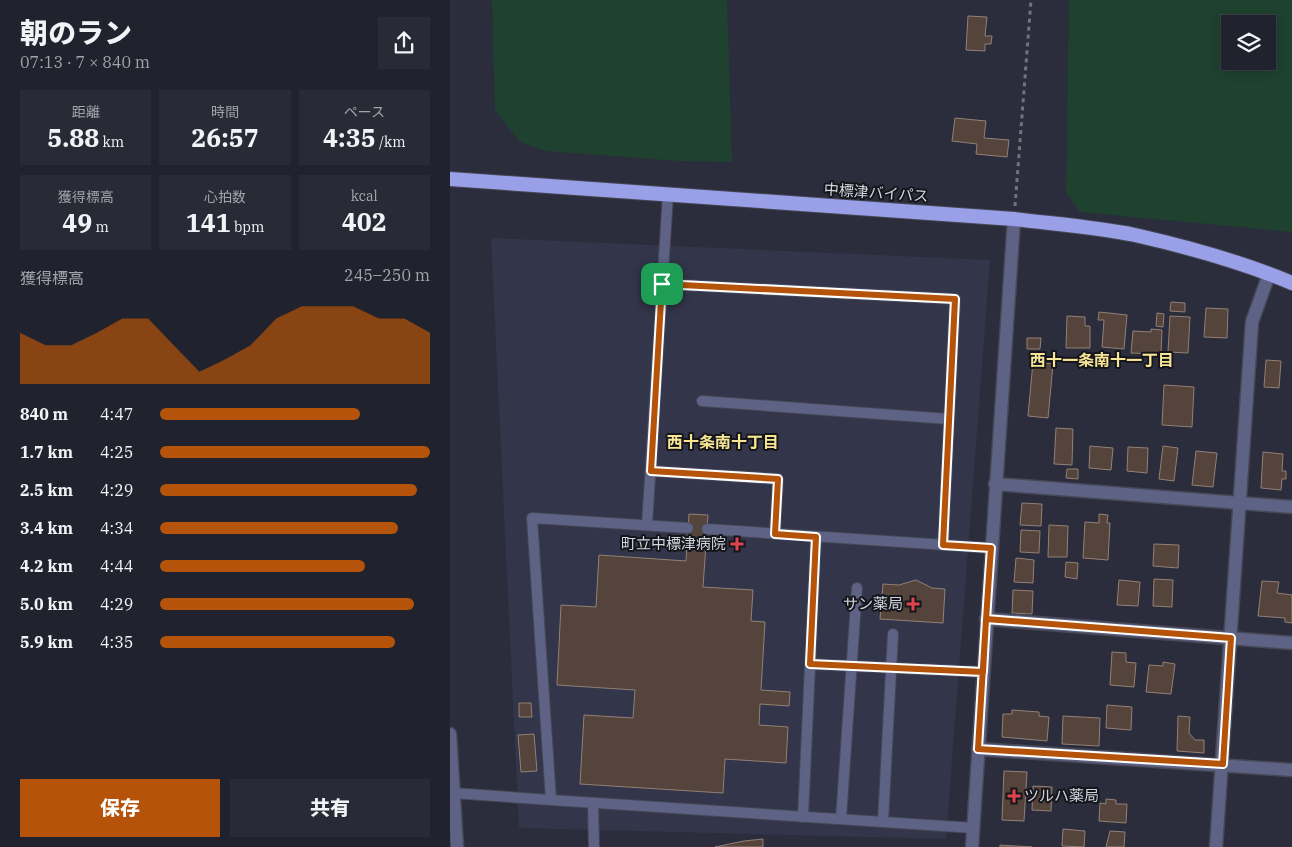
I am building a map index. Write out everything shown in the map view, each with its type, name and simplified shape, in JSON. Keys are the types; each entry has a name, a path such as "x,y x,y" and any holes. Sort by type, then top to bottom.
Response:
{"highway":[{"name":"中標津バイパス","path":"450,179 1014,219 1134,235 1269,274 1292,283"}],"street":[{"path":"972,847 1014,219"},
{"path":"1216,847 1252,322 1269,274"},
{"path":"995,484 1292,508"},
{"path":"986,619 1292,643"},
{"path":"450,734 457,847"},
{"path":"978,749 1292,770"}],"lane":[{"path":"647,526 668,194"},
{"path":"662,284 955,299 943,545"},
{"path":"702,401 949,419"},
{"path":"651,471 778,479 775,534"},
{"path":"551,800 532,518 688,528"},
{"path":"707,530 991,548"},
{"path":"803,816 816,537"},
{"path":"841,819 857,588"},
{"path":"883,822 893,634"},
{"path":"810,664 983,672"},
{"path":"453,794 974,828"},
{"path":"593,803 594,847"}],"path":[{"path":"1014,219 1031,0"}],"shaded area":[{"name":"町立中標津病院","path":"491,238 990,260 946,839 519,828"}],"green space":[{"path":"492,0 727,0 732,162 680,161 546,151 520,142 495,110"},
{"path":"1069,0 1292,0 1292,232 1080,212 1066,192"}],"building":[{"path":"968,16 987,17 985,36 992,36 991,44 985,44 985,51 966,50"},
{"path":"955,118 986,121 984,138 1009,140 1007,157 976,154 977,144 952,141"},
{"path":"1171,302 1185,303 1185,312 1170,311"},
{"path":"1206,308 1228,309 1227,338 1204,337"},
{"path":"1099,312 1127,315 1124,349 1102,347 1104,320 1098,320"},
{"path":"1157,313 1164,314 1163,327 1156,326"},
{"path":"1067,316 1085,317 1085,326 1090,326 1090,348 1066,348"},
{"path":"1170,316 1190,317 1188,353 1168,352"},
{"path":"1151,329 1162,330 1161,354 1131,353 1133,331 1151,332"},
{"path":"1027,338 1041,338 1040,349 1027,349"},
{"path":"1266,360 1281,361 1279,388 1264,387"},
{"path":"1033,362 1053,364 1048,418 1028,416"},
{"path":"1164,385 1194,387 1192,427 1162,425"},
{"path":"1056,428 1073,429 1072,465 1054,464"},
{"path":"1090,446 1113,448 1111,470 1089,468"},
{"path":"1163,446 1178,448 1174,481 1159,479"},
{"path":"1128,447 1148,448 1147,473 1127,471"},
{"path":"1196,451 1217,453 1213,487 1192,485"},
{"path":"1263,452 1283,454 1282,471 1286,471 1286,479 1282,479 1281,490 1261,488"},
{"path":"1067,469 1078,469 1078,479 1066,478"},
{"path":"1022,503 1042,504 1041,526 1020,525"},
{"path":"689,514 708,515 703,587 753,590 751,621 765,622 761,690 790,692 789,706 760,704 759,725 788,727 786,763 725,759 723,793 580,784 584,715 633,718 635,690 557,685 561,605 596,607 599,555 686,561"},
{"path":"1099,514 1108,515 1107,523 1110,523 1108,560 1083,558 1085,522 1099,523"},
{"path":"1049,525 1068,526 1067,557 1048,557"},
{"path":"1021,530 1040,531 1039,553 1020,552"},
{"path":"1154,544 1179,545 1178,568 1153,566"},
{"path":"1016,558 1034,560 1033,583 1014,582"},
{"path":"1066,562 1078,563 1077,579 1065,577"},
{"path":"1154,579 1173,580 1172,607 1153,606"},
{"name":"サン薬局","path":"916,580 932,588 945,589 943,623 880,619 883,584 899,585"},
{"path":"1119,580 1140,582 1138,606 1117,605"},
{"path":"1262,581 1279,582 1277,593 1292,595 1292,623 1285,622 1285,618 1258,616"},
{"path":"1013,590 1033,591 1032,614 1012,613"},
{"path":"1112,652 1126,653 1126,662 1136,663 1134,687 1110,685"},
{"path":"1163,662 1175,664 1171,694 1146,692 1149,665 1163,666"},
{"path":"519,703 531,703 532,717 519,717"},
{"path":"1107,705 1132,707 1131,730 1106,728"},
{"path":"1012,710 1039,712 1039,716 1049,717 1047,741 1002,737 1003,714 1012,714"},
{"path":"1063,716 1100,718 1099,746 1062,744"},
{"path":"1178,716 1190,717 1189,733 1195,740 1204,740 1204,753 1177,751"},
{"path":"534,734 537,771 521,772 518,735"},
{"name":"ツルハ薬局","path":"1004,771 1027,772 1024,821 1002,820"},
{"path":"1033,786 1052,787 1051,811 1032,810"},
{"path":"1106,799 1116,800 1116,804 1127,804 1126,823 1099,821 1100,803 1106,804"},
{"path":"1063,829 1085,831 1084,847 1062,846"},
{"path":"1110,831 1125,832 1124,847 1106,847"},
{"path":"763,839 763,847 715,847 744,841"},
{"path":"1000,845 1032,847 1000,847"}],"place":[{"name":"町立中標津病院","path":"737,544"},
{"name":"サン薬局","path":"913,604"},
{"name":"ツルハ薬局","path":"1014,796"}],"district":[{"name":"西十一条南十一丁目","path":"1102,360"},
{"name":"西十条南十丁目","path":"723,442"}],"route":[{"path":"662,284 651,471 778,479 775,534 816,537 810,664 983,672 986,619 1231,638 1223,764 978,749 983,672 986,619 991,548 943,545 955,299 662,284"}]}
